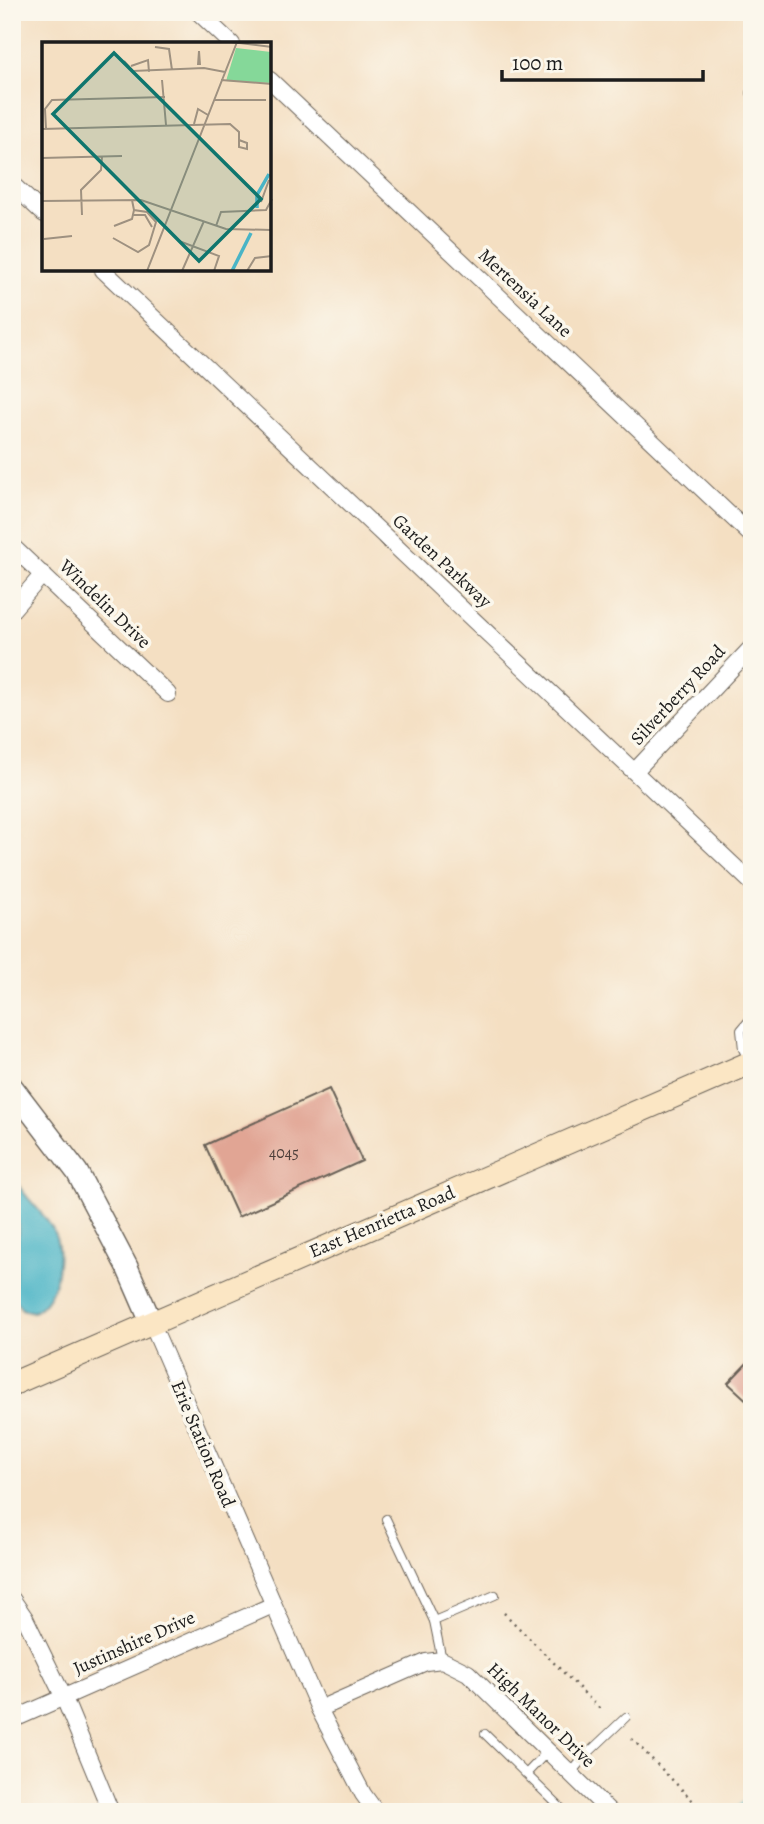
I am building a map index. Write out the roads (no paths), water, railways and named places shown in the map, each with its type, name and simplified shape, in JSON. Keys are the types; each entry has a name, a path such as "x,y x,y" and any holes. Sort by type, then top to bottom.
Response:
{"main road":[{"name":"East Henrietta Road","path":"12,1384 751,1062"}],"street":[{"path":"198,12 230,42"},
{"name":"Mertensia Lane","path":"271,80 752,536"},
{"path":"12,184 42,212"},
{"name":"Garden Parkway","path":"104,271 752,883"},
{"name":"Windelin Drive","path":"12,546 168,694"},
{"path":"12,610 43,574"},
{"name":"Silverberry Road","path":"635,771 752,647"},
{"name":"Erie Station Road","path":"12,1087 77,1172 127,1267 320,1709 363,1794 376,1812"},
{"path":"12,1599 25,1618 64,1698 111,1812"},
{"name":"Justinshire Drive","path":"12,1720 273,1605"},
{"path":"320,1709 426,1662 442,1660"},
{"name":"High Manor Drive","path":"442,1660 468,1673 610,1812"}],"lane":[{"path":"751,1062 743,1049 741,1030 752,1017"},
{"path":"386,1519 434,1621 442,1660"},
{"path":"434,1621 495,1595"},
{"path":"571,1773 584,1756 626,1717"},
{"path":"485,1734 565,1812"},
{"path":"526,1774 548,1751"}],"water":[{"path":"12,1176 49,1223 58,1246 54,1287 44,1303 33,1312 22,1309 13,1298 18,1233 16,1209 12,1201"}],"waterway":[{"path":"735,1812 752,1795"}]}
